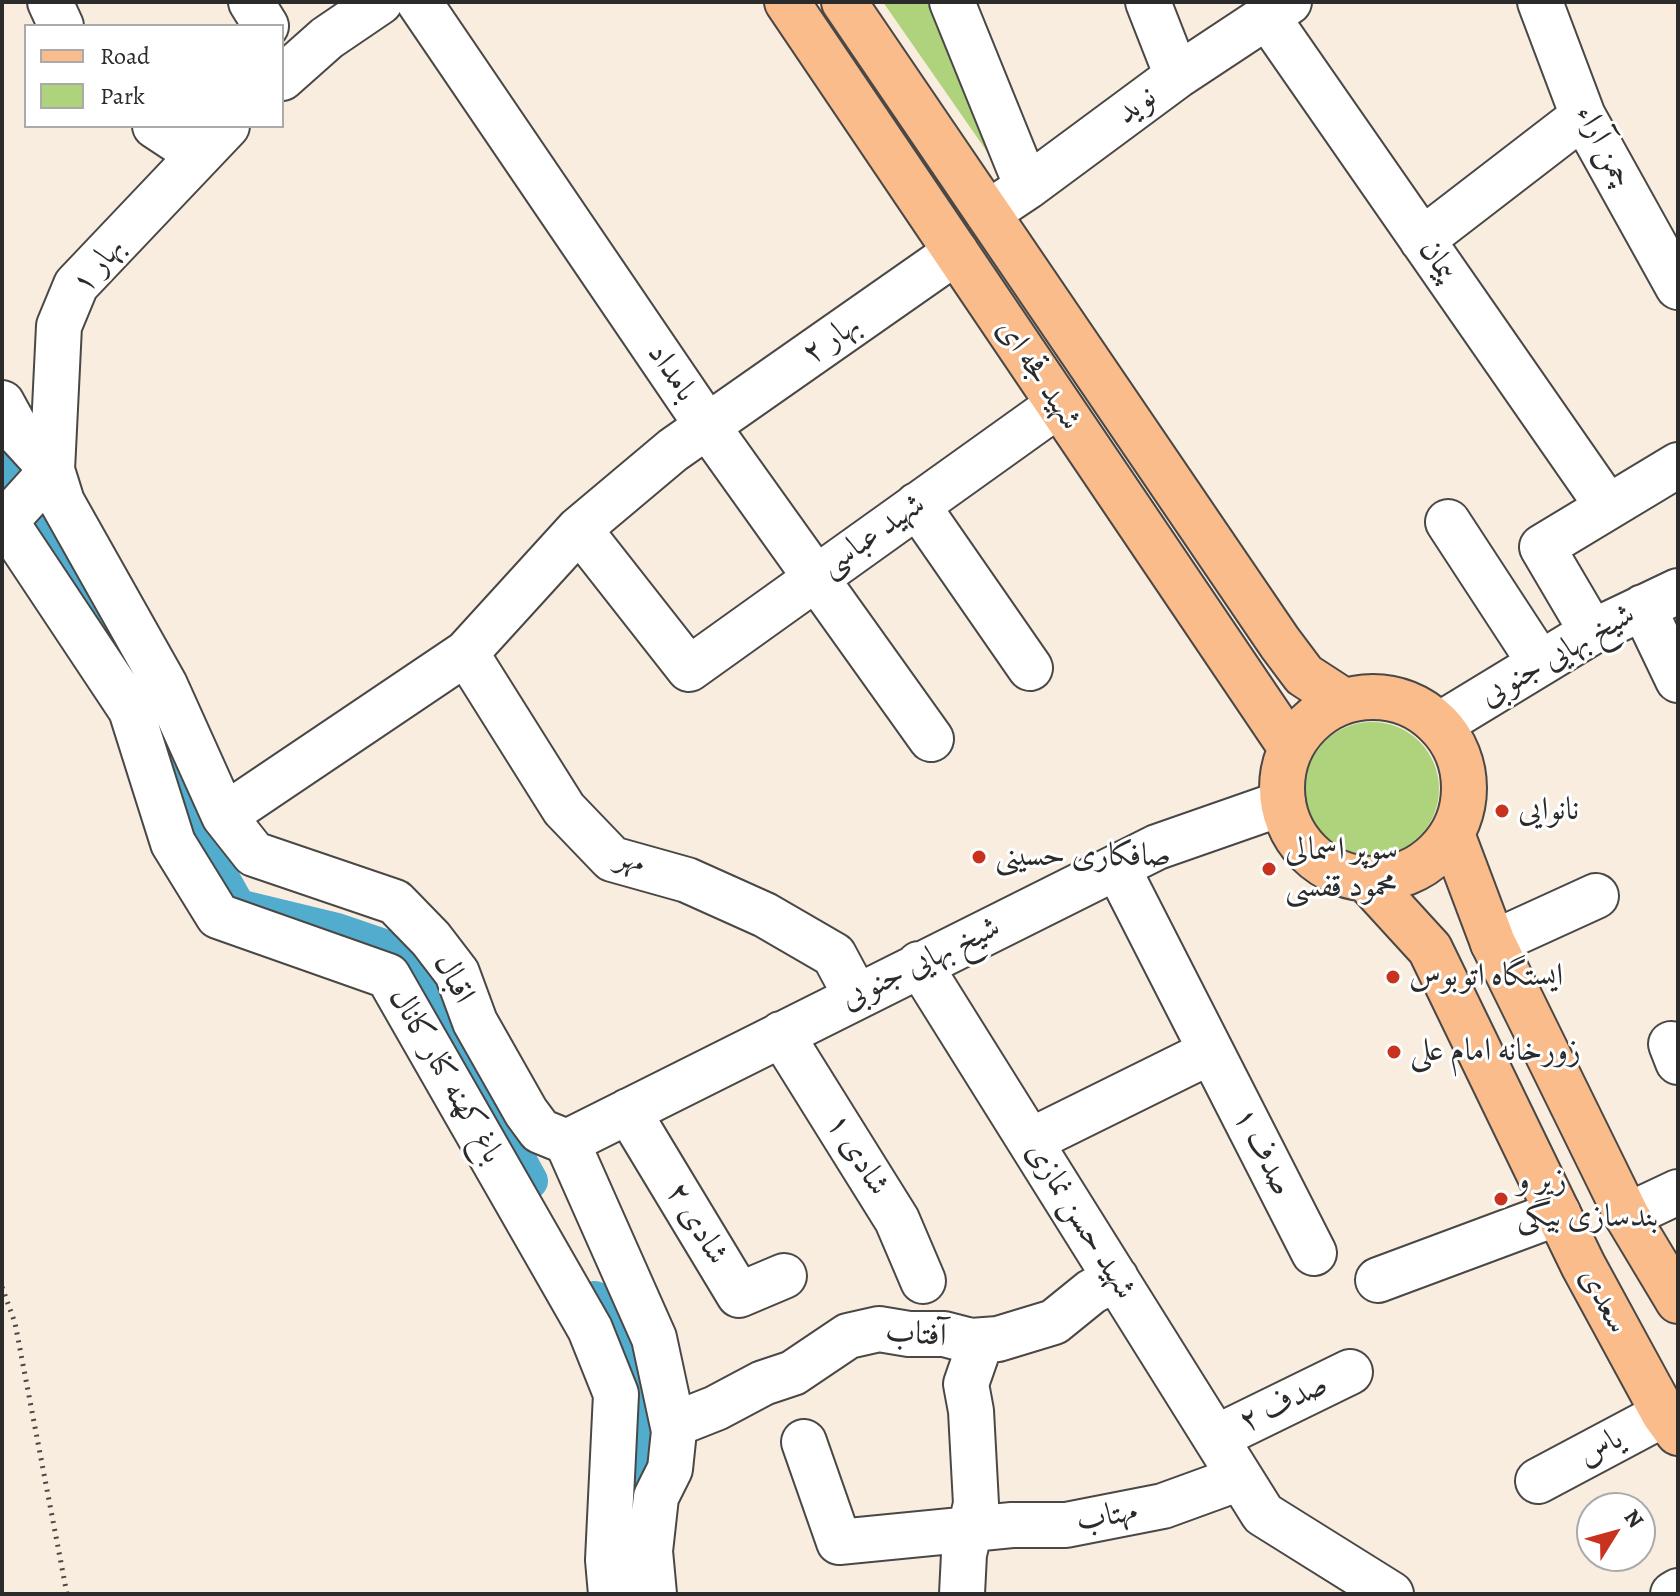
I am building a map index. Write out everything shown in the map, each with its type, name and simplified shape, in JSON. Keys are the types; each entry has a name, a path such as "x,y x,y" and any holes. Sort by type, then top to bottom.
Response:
{"main road":[{"name":"شهید قجه ای","path":"787,2 1291,748"},
{"name":"شهید قجه ای","path":"844,2 1280,643 1304,675 1344,701"},
{"path":"1369,696 1395,699 1419,708 1439,725 1456,749 1464,777 1462,807 1452,834 1433,857 1408,872 1388,878 1366,879 1337,872 1312,855 1293,831 1283,803 1283,775 1291,748 1304,728 1322,711 1344,701 1369,696"},
{"name":"سعدی","path":"1452,834 1493,943 1627,1216 1678,1301"},
{"name":"سعدی","path":"1366,879 1430,949 1558,1213 1671,1424"}],"street":[{"path":"50,2 60,24"},
{"path":"251,2 265,24"},
{"path":"286,66 380,2"},
{"name":"بامداد","path":"419,2 708,427 931,739"},
{"path":"952,2 1027,187"},
{"path":"1148,2 1177,76"},
{"name":"چمن آراء","path":"1540,2 1583,116 1678,287"},
{"name":"نوید","path":"988,213 1177,76 1278,9"},
{"name":"پیمان","path":"1278,9 1422,240 1608,507"},
{"path":"1422,240 1583,116"},
{"path":"163,128 213,140"},
{"name":"بهار ۱","path":"52,470 59,326 76,285 213,140"},
{"name":"بهار ۲","path":"708,427 956,252"},
{"path":"2,403 19,434 52,470 4,519"},
{"name":"شهید عباسی","path":"579,529 689,669 1058,405"},
{"path":"224,816 466,653 579,529 673,450 708,427"},
{"path":"1592,632 1542,547 1678,465"},
{"name":"اقبال","path":"52,470 62,502 165,685 224,816 254,854 395,902 416,921 457,973 475,1022 526,1112 540,1131 567,1142"},
{"path":"917,505 1030,668"},
{"name":"باغ کهنه کنار کانال","path":"4,519 131,710 173,843 218,916 388,976 590,1329 616,1394 608,1560 611,1594"},
{"path":"1448,522 1540,663"},
{"path":"1661,599 1678,680"},
{"name":"شیخ بهایی جنوبی","path":"1439,725 1592,632 1661,599"},
{"name":"مهر","path":"466,653 564,809 612,859 687,880 765,915 834,955 856,996"},
{"name":"شیخ بهایی جنوبی","path":"567,1142 1157,847 1283,803"},
{"name":"صدف ۱","path":"1117,867 1314,1253"},
{"path":"1493,943 1596,896"},
{"name":"شهید حسن نمازی","path":"919,964 1263,1514 1391,1594"},
{"name":"شادی ۱","path":"781,1034 897,1220 923,1281"},
{"path":"1030,1141 1210,1052"},
{"name":"شادی ۲","path":"628,1111 739,1295 784,1276"},
{"path":"567,1142 654,1338 673,1425 670,1469 656,1497 650,1551 654,1594"},
{"path":"1627,1216 1678,1192"},
{"path":"1378,1280 1558,1213"},
{"name":"آفتاب","path":"673,1425 716,1408 763,1383 793,1373 848,1336 879,1329 909,1334 944,1334 981,1341 1030,1331 1054,1322 1091,1292 1116,1278"},
{"path":"962,1594 968,1530 976,1504 971,1411 966,1384 981,1341"},
{"name":"صدف ۲","path":"1217,1437 1350,1372"},
{"name":"یاس","path":"1538,1481 1671,1424"},
{"name":"مهتاب","path":"804,1442 839,1542 1012,1525 1066,1525 1163,1506 1240,1478"}],"path":[{"path":"2,1287 15,1323 67,1594"}],"green space":[{"path":"883,2 966,2 1015,131 988,153"},
{"path":"1372,722 1398,727 1420,741 1434,763 1439,789 1434,815 1420,837 1398,851 1372,856 1346,851 1324,837 1310,815 1305,789 1310,763 1324,741 1346,727"}],"waterway":[{"path":"2,461 43,530 120,646 149,712"},
{"path":"169,767 191,824 238,907 337,931 387,948 417,966 435,989 499,1125 530,1181"},
{"path":"595,1299 623,1349 638,1398 638,1475 625,1533 627,1545"}],"place":[{"name":"نانوایی","path":"1502,811"},
{"name":"صافکاری حسینی","path":"979,857"},
{"name":"سوپر اسمالی محمود قفسی","path":"1269,869"},
{"name":"ایستگاه اتوبوس","path":"1393,977"},
{"name":"زورخانه امام علی","path":"1394,1052"},
{"name":"زیر و بندسازی بیگی","path":"1501,1199"}]}
